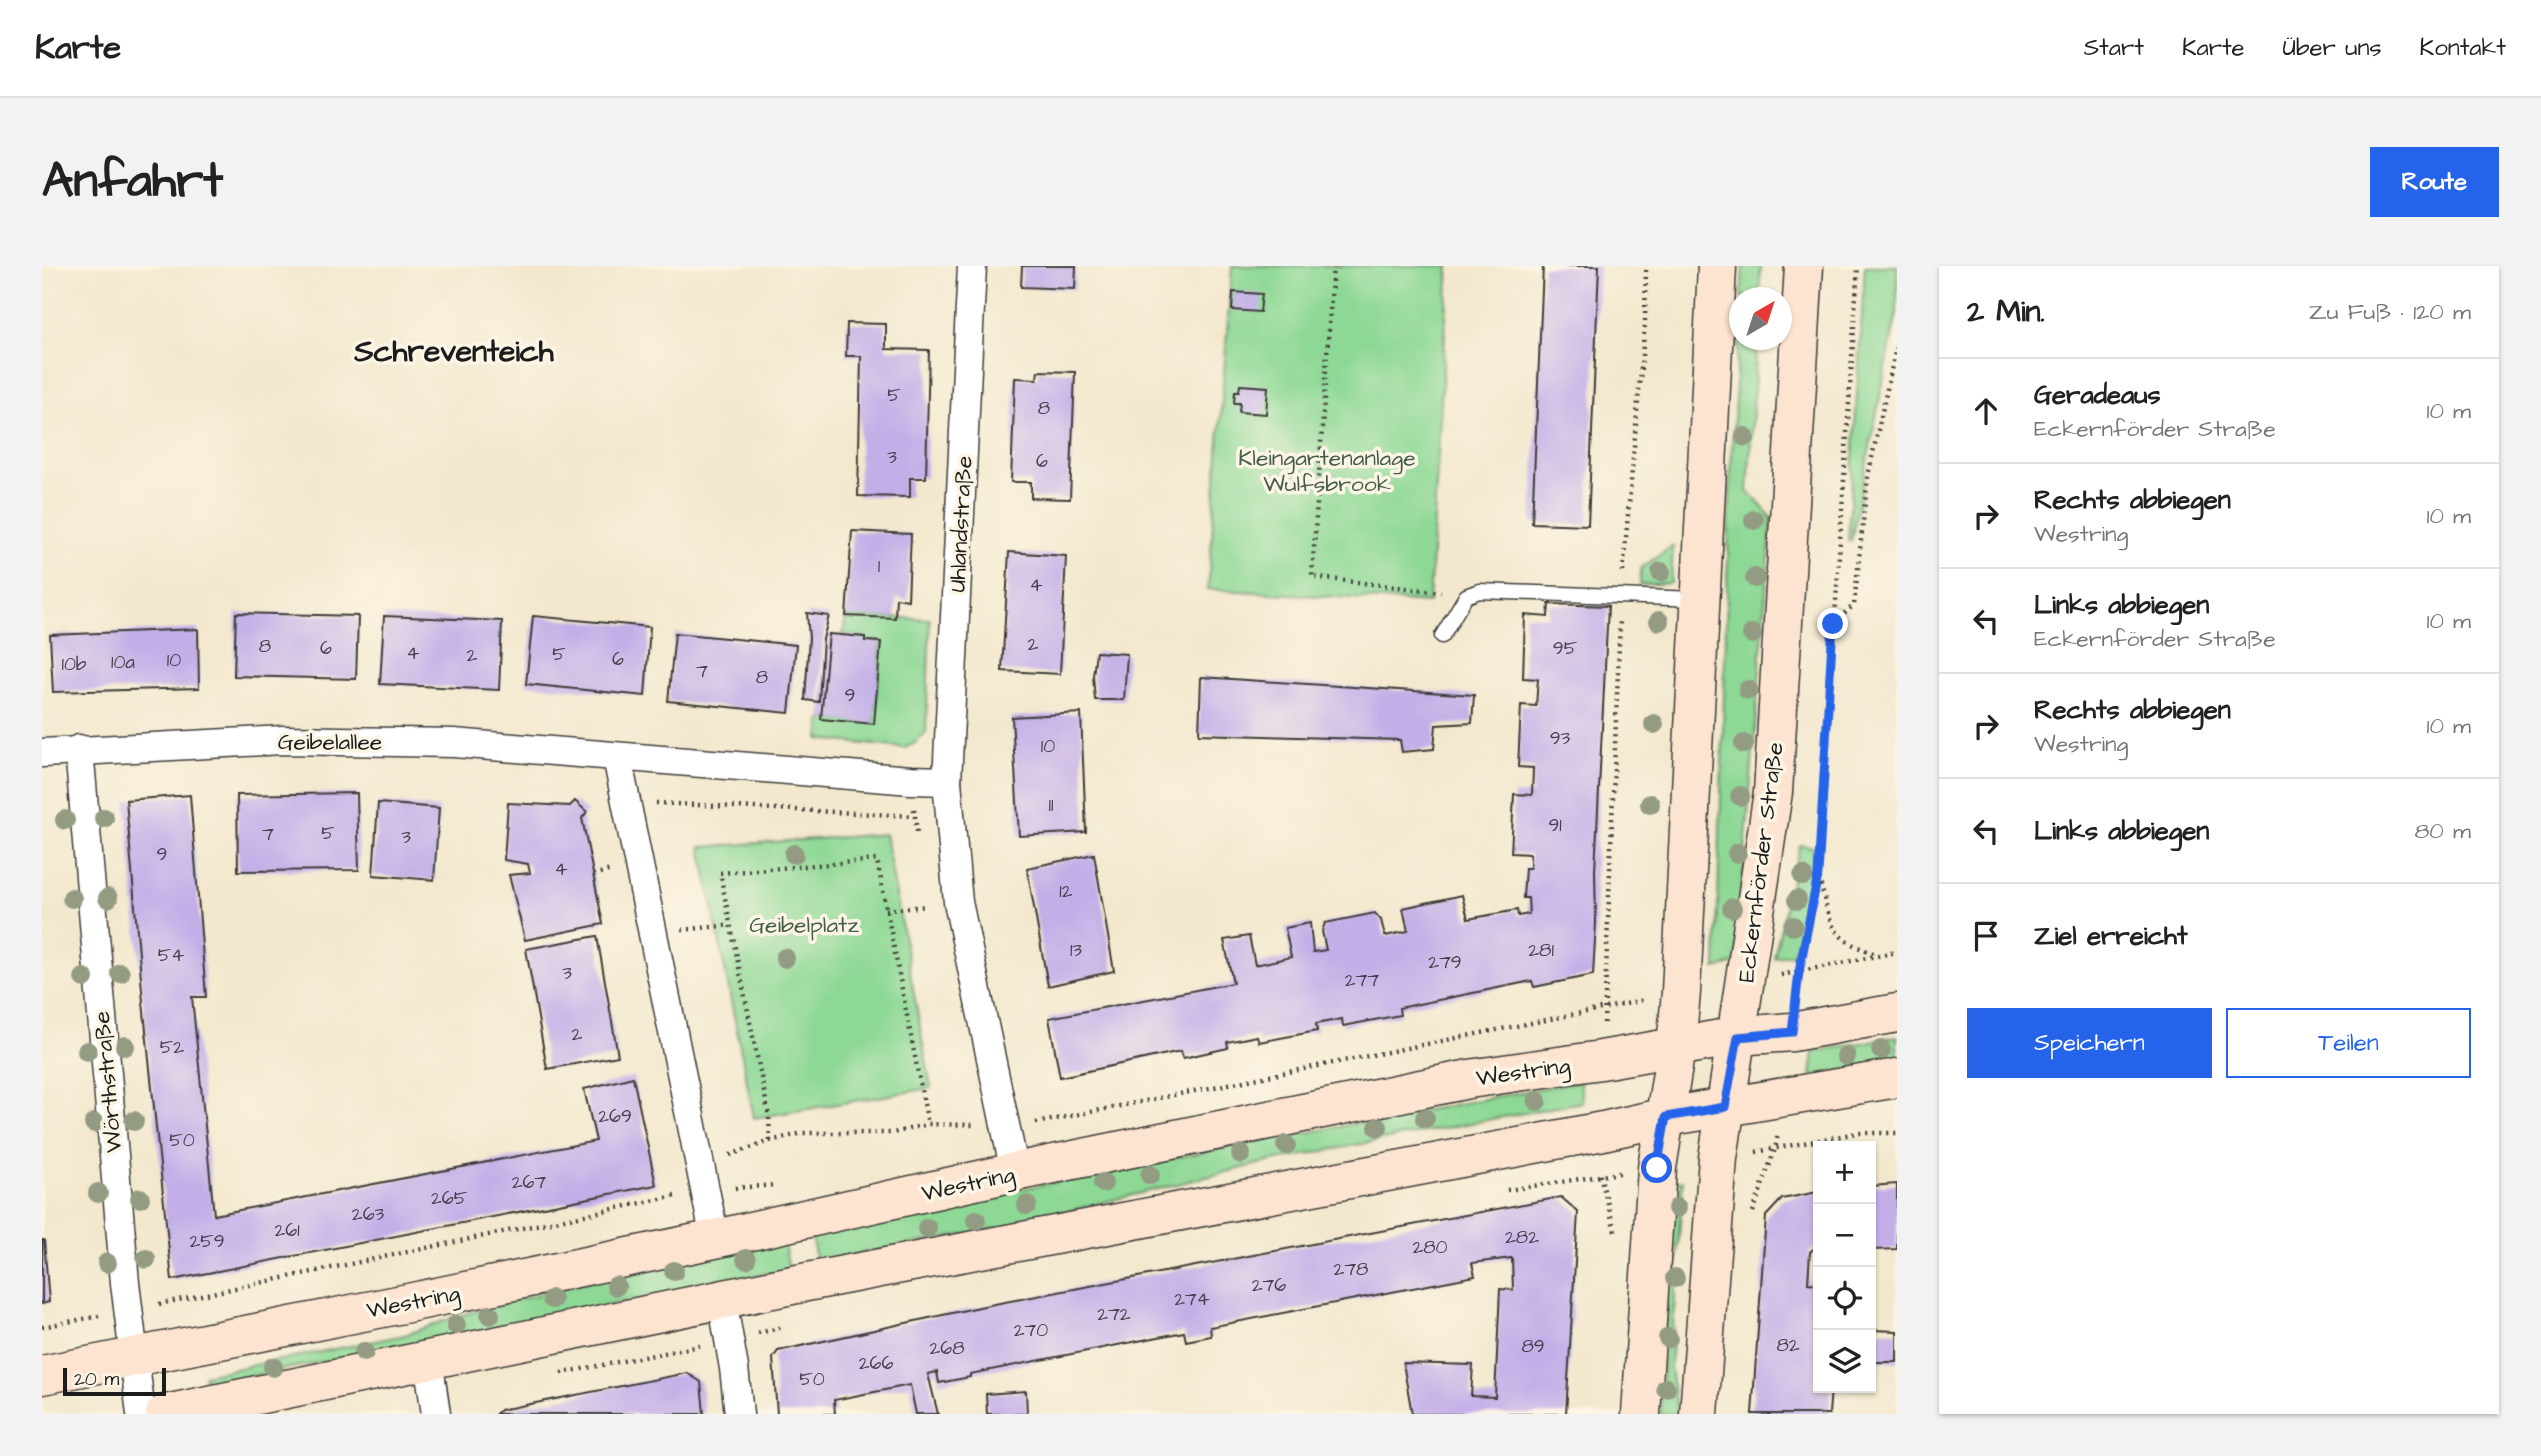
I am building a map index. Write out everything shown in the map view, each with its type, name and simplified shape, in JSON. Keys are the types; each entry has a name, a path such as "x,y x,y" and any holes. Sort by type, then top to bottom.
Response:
{"main road":[{"path":"1642,1414 1657,1168 1676,1047 1681,992 1717,266"},
{"name":"Eckernförder Straße","path":"1699,1414 1718,1158 1773,792 1804,266"},
{"name":"Westring","path":"42,1374 408,1303 715,1239 1015,1172 1469,1079 1738,1037 1792,1032 1897,1013"},
{"path":"165,1414 722,1300 1666,1117 1897,1078"}],"street":[{"name":"Uhlandstraße","path":"947,781 972,266"},
{"name":"Geibelallee","path":"42,753 283,740 454,743 617,757"},
{"name":"Wörthstraße","path":"79,749 125,1283 141,1414"},
{"path":"715,1239 617,757 947,781 958,902 1015,1172"},
{"path":"722,1300 739,1414"},
{"path":"428,1359 436,1414"}],"lane":[{"path":"1442,636 1466,596 1479,591 1702,600"}],"path":[{"path":"1334,266 1312,577 1466,596"},
{"path":"157,1305 704,1190 725,1157 803,1133 893,1133 928,1124 977,1125 1004,1130 1605,1008 1620,595 1645,322 1646,266"},
{"path":"1792,1032 1799,972 1818,875 1858,266"},
{"path":"1833,624 1854,605 1868,476 1897,343"},
{"path":"661,803 914,816"},
{"path":"770,1141 769,1116 720,873 877,860 928,1124"},
{"path":"593,874 604,872"},
{"path":"1818,875 1831,924 1837,935 1858,948 1880,955"},
{"path":"886,910 933,905"},
{"path":"653,933 730,925"},
{"path":"1799,972 1897,952"},
{"path":"1752,1224 1753,1210 1775,1149 1785,1098"},
{"path":"1775,1149 1857,1133 1897,1133"},
{"path":"42,1327 102,1315"},
{"path":"559,1374 709,1344"}],"green space":[{"name":"Kleingartenanlage Wulfsbrook","path":"1232,266 1449,266 1429,603 1208,589"},
{"path":"1743,266 1761,266 1760,287 1742,287"},
{"path":"1865,266 1897,266 1897,312 1851,541 1848,541"},
{"path":"1738,350 1756,350 1748,491 1772,518 1736,963 1716,969 1730,488"},
{"path":"1673,546 1671,583 1640,585 1641,568"},
{"path":"846,616 930,619 926,733 914,744 904,748 819,739 821,719 874,723 881,642 843,635"},
{"name":"Geibelplatz","path":"885,834 931,1088 754,1118 701,847"},
{"path":"1800,845 1815,847 1807,901 1793,954 1774,957"},
{"path":"1897,1036 1897,1060 1811,1076 1814,1052"},
{"path":"1580,1081 1582,1102 1267,1162 1003,1227 816,1262 811,1232 1183,1156"},
{"path":"1683,1180 1670,1368 1677,1414 1660,1414 1674,1182"},
{"path":"783,1238 789,1269 206,1385 204,1375 405,1335 457,1316 584,1282"}],"building":[{"path":"1022,266 1076,266 1075,289 1021,287"},
{"path":"1543,266 1599,266 1588,525 1532,523"},
{"path":"1233,292 1262,294 1260,312 1232,310"},
{"path":"847,323 886,324 886,349 929,350 926,478 910,478 910,497 858,496 861,356 846,356"},
{"path":"1038,371 1075,372 1070,499 1031,498 1031,482 1011,482 1015,378 1037,379"},
{"path":"1240,385 1268,387 1266,414 1239,412 1240,403 1234,403 1235,391 1239,391"},
{"path":"852,531 911,534 908,600 896,598 895,618 846,616"},
{"path":"1009,552 1066,556 1060,674 1002,671"},
{"path":"1549,604 1608,606 1595,871 1593,975 1534,987 1532,981 1399,1008 1400,1015 1343,1026 1342,1019 1316,1024 1317,1031 1259,1042 1257,1036 1227,1042 1228,1048 1183,1058 1181,1051 1060,1077 1049,1018 1233,983 1224,940 1249,936 1255,965 1291,957 1285,928 1310,923 1313,952 1326,950 1322,931 1325,923 1375,913 1381,920 1385,936 1408,931 1403,908 1462,895 1468,919 1517,910 1518,916 1529,914 1528,898 1523,898 1525,868 1530,868 1530,854 1511,853 1514,794 1532,795 1533,768 1518,767 1521,705 1536,706 1538,679 1523,678 1525,615 1548,617"},
{"path":"236,613 358,616 356,679 234,676"},
{"path":"807,613 829,616 823,639 819,702 805,700 809,638"},
{"path":"384,616 502,621 499,690 380,684"},
{"path":"533,616 650,627 645,696 526,684"},
{"path":"198,629 199,688 53,692 50,635"},
{"path":"675,633 796,645 789,713 668,701"},
{"path":"829,634 865,637 865,641 881,642 874,724 821,719"},
{"path":"1096,652 1127,654 1124,700 1095,700 1093,676"},
{"path":"1201,677 1474,695 1472,723 1436,725 1434,749 1402,752 1400,740 1199,734"},
{"path":"1081,713 1086,832 1019,836 1012,717"},
{"path":"357,793 359,870 238,871 237,795"},
{"path":"190,795 206,997 192,997 214,1215 596,1141 584,1089 633,1077 656,1185 172,1280 143,1002 126,800"},
{"path":"575,801 587,812 582,818 603,924 525,940 509,875 530,873 528,864 504,860 508,803 570,806"},
{"path":"378,803 439,808 434,880 373,875"},
{"path":"1094,854 1114,971 1048,986 1027,868"},
{"path":"597,936 618,1056 547,1069 526,949"},
{"path":"1897,1184 1897,1249 1876,1250 1876,1186"},
{"path":"1813,1193 1813,1249 1810,1252 1808,1283 1813,1284 1813,1393 1831,1393 1829,1414 1752,1414 1766,1216 1782,1199"},
{"path":"1561,1197 1578,1212 1566,1414 1412,1414 1403,1363 1473,1365 1471,1396 1495,1397 1500,1289 1513,1290 1512,1258 1472,1263 1475,1276 1210,1327 1211,1336 1186,1341 1184,1332 970,1374 970,1377 939,1383 937,1372 928,1374 938,1414 916,1414 910,1385 834,1400 835,1414 777,1414 773,1358 778,1351 984,1306"},
{"path":"42,1240 49,1302 42,1304"},
{"path":"1876,1330 1897,1331 1897,1362 1876,1362"},
{"path":"687,1373 701,1382 704,1414 496,1414 500,1410"},
{"path":"1026,1391 1027,1414 987,1414 986,1394"}],"district":[{"name":"Schreventeich","path":"454,351"}],"route":[{"path":"1657,1168 1666,1117 1725,1107 1738,1037 1792,1032 1799,972 1818,875 1833,624"}]}
